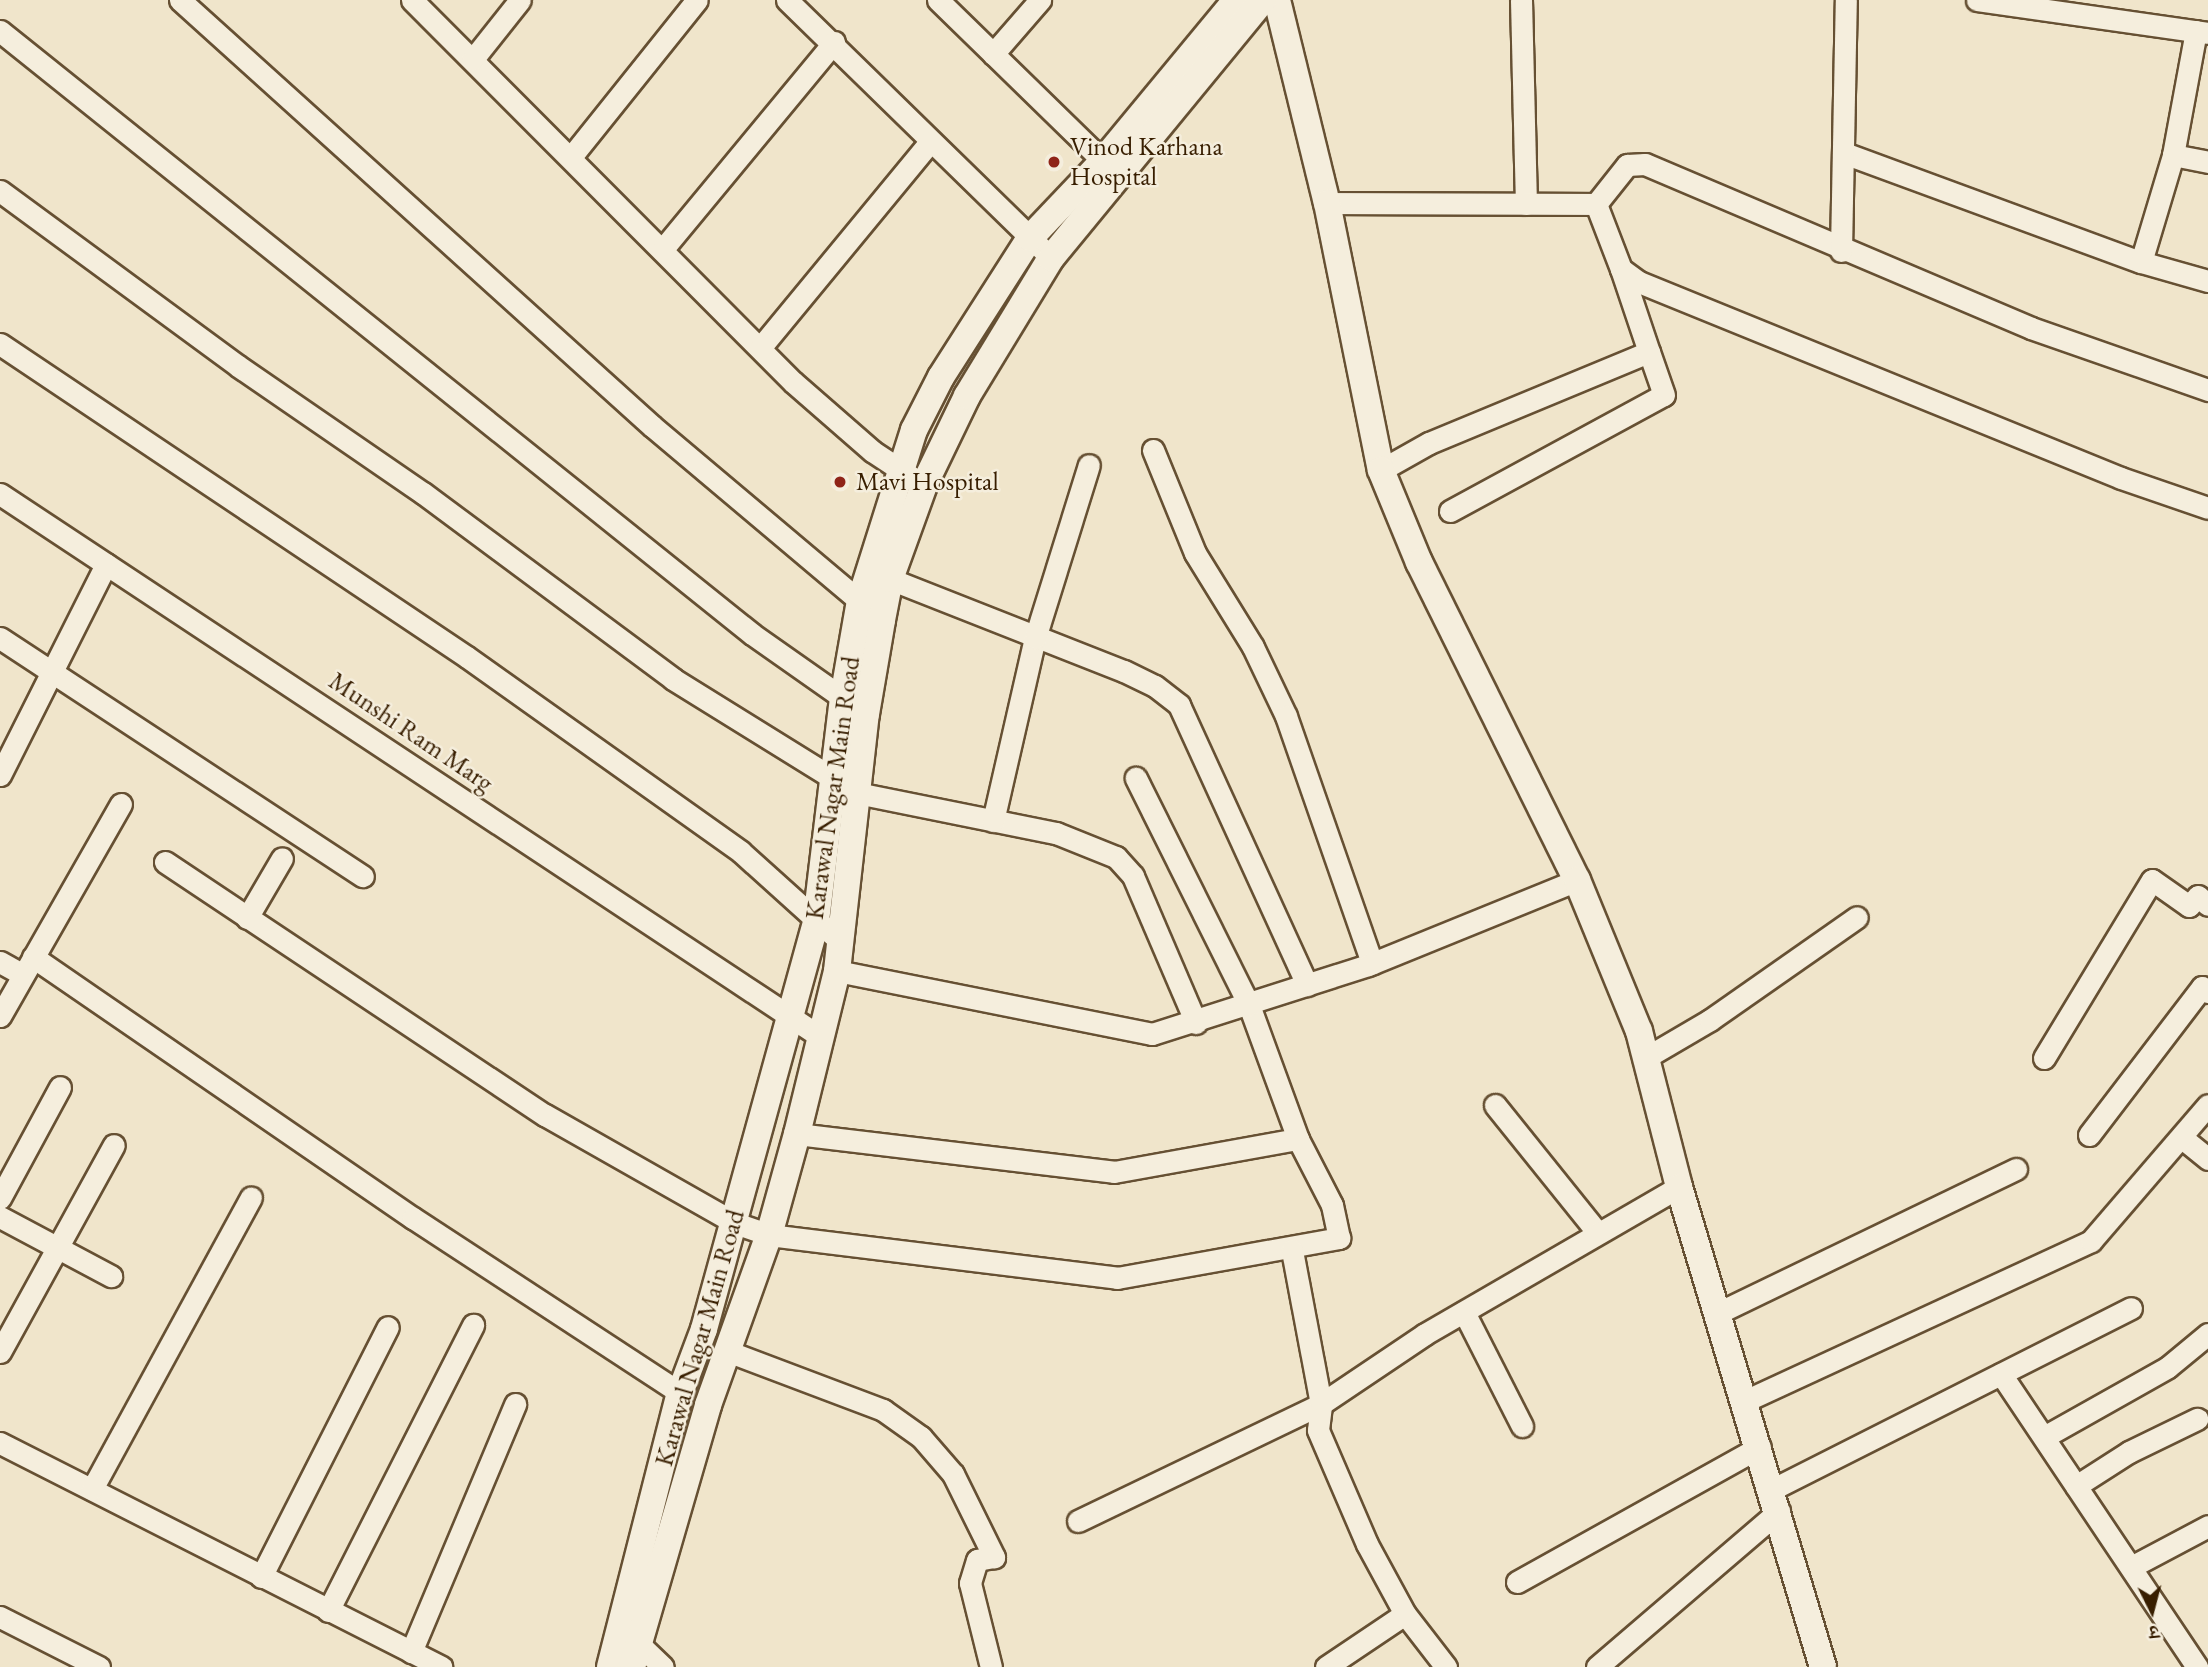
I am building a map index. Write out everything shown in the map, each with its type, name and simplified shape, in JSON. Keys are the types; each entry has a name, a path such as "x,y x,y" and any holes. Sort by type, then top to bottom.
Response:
{"street":[{"path":"180,0 503,294 872,606"},
{"path":"412,0 834,420 924,485"},
{"path":"473,59 520,0"},
{"path":"571,157 696,0"},
{"path":"787,0 834,42 930,142 1051,258"},
{"path":"993,54 1040,0"},
{"name":"Karawal Nagar Main Road","path":"610,1667 680,1393 704,1329 817,921 843,698 872,606 900,470 914,430 941,377 1030,238 1102,161 1236,0"},
{"name":"Karawal Nagar Main Road","path":"636,1656 727,1351 768,1235 797,1134 818,1035 837,971 866,714 872,606 890,579 924,485 967,396 1051,258 1263,0"},
{"path":"1277,0 1327,203 1381,470 1419,562 1577,880 1647,1057 1679,1187 1776,1500 1823,1667"},
{"path":"1521,0 1526,204"},
{"path":"1841,251 1846,0"},
{"path":"1977,0 2202,32 2173,155 2141,262"},
{"path":"949,4 993,54 1102,161"},
{"path":"0,31 752,634 866,714"},
{"path":"662,250 834,42"},
{"path":"760,348 930,142"},
{"path":"1844,153 2141,262 2208,281"},
{"path":"2173,155 2208,162"},
{"path":"1596,204 1627,165 1645,164 1841,251 2135,368 2208,390"},
{"path":"0,191 238,366 423,493 673,679 858,793 1085,841 1116,857 1133,876 1196,1023"},
{"path":"1327,203 1596,204"},
{"path":"1450,511 1664,395 1596,204"},
{"path":"1621,268 1652,288 2121,478 2208,508"},
{"path":"0,344 467,657 741,852 841,942"},
{"path":"1381,470 1429,443 1649,352"},
{"path":"1153,450 1195,553 1253,647 1286,716 1372,963"},
{"path":"993,821 1035,638 1089,465"},
{"name":"Munshi Ram Marg","path":"0,494 818,1035"},
{"path":"0,775 106,564"},
{"path":"890,579 1124,671 1155,686 1179,705 1307,985"},
{"path":"0,638 363,876"},
{"path":"165,862 545,1115 734,1223 768,1235 1117,1278 1292,1250 1339,1238 1332,1205 1298,1139 1249,1005 1136,778"},
{"path":"0,1016 121,804"},
{"path":"247,918 282,858"},
{"path":"837,971 1128,1033 1152,1034 1196,1023 1372,963 1577,880"},
{"path":"2044,1058 2152,880 2189,906 2197,896 2208,905"},
{"path":"1647,1057 1710,1020 1857,917"},
{"path":"0,962 28,966 680,1393"},
{"path":"2089,1135 2202,987 2208,992"},
{"path":"0,1198 60,1087"},
{"path":"1495,1105 1597,1232"},
{"path":"1745,1401 2091,1241 2112,1220 2208,1105"},
{"path":"797,1134 1104,1172 1127,1172 1298,1139"},
{"path":"2181,1137 2208,1160"},
{"path":"0,1352 114,1145"},
{"path":"1718,1313 2016,1169"},
{"path":"1078,1521 1321,1404 1464,1312 1597,1232 1679,1187"},
{"path":"92,1489 251,1197"},
{"path":"0,1217 111,1276"},
{"path":"1292,1250 1321,1404 1318,1430 1335,1474 1383,1578 1405,1614 1446,1667"},
{"path":"1597,1667 1776,1500 2001,1374 2132,1308"},
{"path":"1464,1312 1522,1426"},
{"path":"328,1611 472,1325"},
{"path":"261,1577 388,1327"},
{"path":"2044,1437 2168,1367 2192,1350 2208,1334"},
{"path":"727,1351 883,1410 921,1437 953,1474 993,1557 977,1560 970,1583 991,1667"},
{"path":"2001,1374 2197,1667"},
{"path":"411,1652 515,1404"},
{"path":"2076,1486 2129,1452 2197,1419"},
{"path":"0,1443 441,1667"},
{"path":"1517,1582 1760,1447"},
{"path":"2131,1567 2208,1526"},
{"path":"1326,1667 1405,1614"},
{"path":"0,1617 99,1667"},
{"path":"636,1656 663,1667"}],"place":[{"name":"Vinod Karhana Hospital","path":"1054,162"},
{"name":"Mavi Hospital","path":"840,482"}]}
